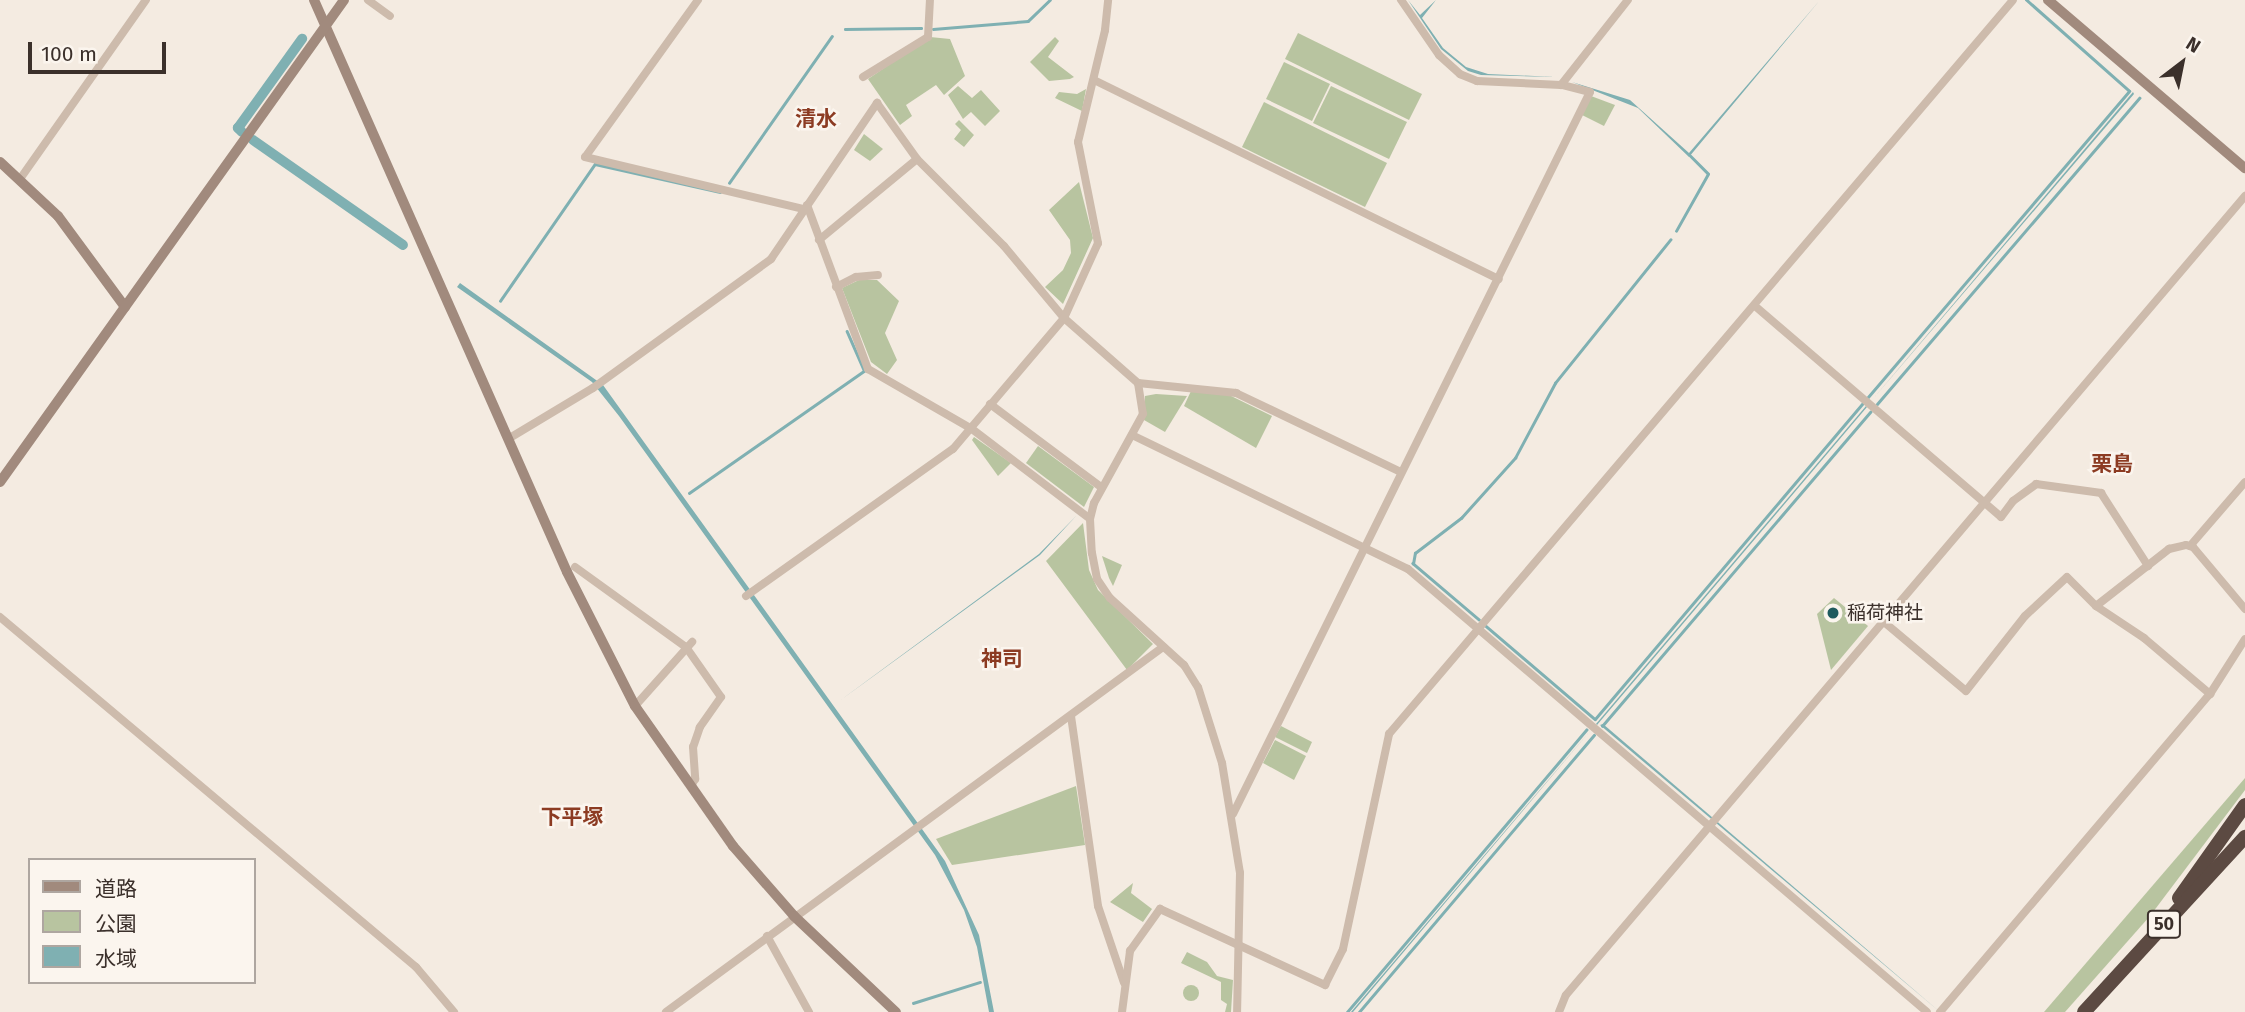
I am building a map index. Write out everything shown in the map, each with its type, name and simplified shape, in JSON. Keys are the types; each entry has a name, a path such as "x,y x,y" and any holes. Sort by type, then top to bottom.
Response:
{"highway":[{"path":"2152,936 2245,805"},
{"name":"50","path":"2084,1012 2245,837"}],"street":[{"path":"20,179 146,0"},
{"path":"314,0 508,439 595,630 635,706 733,846 794,916 897,1012"},
{"path":"0,482 344,0"},
{"path":"368,0 390,16"},
{"path":"698,0 585,157 805,207"},
{"path":"863,77 928,37 930,0"},
{"path":"746,596 953,449 1064,318 1098,243 1079,142 1094,80 1108,0"},
{"path":"1233,815 1590,92 1561,85 1477,81 1460,74 1439,55 1401,0"},
{"path":"1561,85 1628,0"},
{"path":"1122,1012 1130,951 1160,909 1241,950 1325,985 1334,974 1389,734 2013,0"},
{"path":"2048,0 2245,168"},
{"path":"1094,80 1499,279"},
{"path":"508,439 593,388 771,259 877,103 917,159 1004,246 1064,318 1138,383 1236,393 1401,472"},
{"path":"819,240 917,159"},
{"path":"0,162 58,216 125,307"},
{"path":"1559,1012 1566,995 2245,196"},
{"path":"805,207 868,369 972,429 1090,519"},
{"path":"835,287 856,277 878,275"},
{"path":"1755,306 2001,517 2036,484 2101,493 2148,566"},
{"path":"1138,383 1143,414 1101,487 1090,519 1097,579 1110,598 1164,646 1198,687 1233,815 1240,873 1241,950 1237,1012"},
{"path":"990,404 1101,487"},
{"path":"1132,435 1408,569 1713,823 1927,1012"},
{"path":"2096,606 2169,549 2190,546 2245,482"},
{"path":"2190,546 2245,610"},
{"path":"575,567 689,645 721,697 700,727 693,747 695,779 691,786"},
{"path":"1884,622 1966,691 2025,616 2067,577 2096,606 2144,638 2210,694"},
{"path":"0,617 416,967 454,1012"},
{"path":"1941,1011 2210,694 2245,639"},
{"path":"635,706 689,645"},
{"path":"666,1012 1164,646"},
{"path":"1071,716 1098,906 1125,985"},
{"path":"767,936 809,1012"}],"green space":[{"path":"1298,33 1422,94 1409,120 1285,59"},
{"path":"930,37 950,39 965,76 944,95 936,85 906,105 912,116 900,125 868,79"},
{"path":"1055,37 1059,41 1048,57 1074,77 1070,79 1049,81 1030,62"},
{"path":"1284,62 1330,84 1312,121 1266,99"},
{"path":"958,86 972,98 981,90 1000,111 985,126 971,112 963,119 948,95"},
{"path":"1331,86 1407,122 1389,159 1313,123"},
{"path":"1086,89 1082,111 1055,98 1059,92 1077,94"},
{"path":"1591,96 1615,105 1604,126 1582,115"},
{"path":"1264,102 1387,163 1365,207 1242,147"},
{"path":"959,120 974,135 964,147 954,139 961,130 955,124"},
{"path":"864,134 883,149 870,161 854,150"},
{"path":"1079,182 1093,238 1063,304 1045,287 1063,270 1071,253 1070,240 1049,210"},
{"path":"859,280 877,280 899,301 885,333 897,360 887,374 871,362 842,288"},
{"path":"1191,391 1225,393 1272,416 1256,448 1184,406"},
{"path":"1145,396 1187,396 1165,432 1144,420"},
{"path":"974,437 1011,463 998,476 972,440"},
{"path":"1038,446 1094,487 1084,507 1026,463"},
{"path":"1083,523 1089,570 1098,590 1153,644 1127,670 1046,561"},
{"path":"1102,556 1122,565 1113,586 1109,578"},
{"path":"1834,598 1868,626 1831,670 1817,614"},
{"path":"1281,726 1312,742 1307,753 1275,737"},
{"path":"1275,740 1306,756 1294,780 1263,763"},
{"path":"2245,778 2245,790 2150,916 2065,1012 2044,1012"},
{"path":"1076,786 1085,845 952,865 936,839"},
{"path":"1133,883 1131,893 1152,909 1143,922 1110,902"},
{"path":"1187,952 1207,962 1217,976 1233,980 1231,1012 1225,1012 1227,1004 1221,1000 1221,982 1181,963"},
{"path":"1191,985 1199,993 1191,1001 1183,993"}],"water":[{"path":"1408,0 1420,15 1436,0 1422,18 1443,48 1466,67 1488,74 1555,77 1481,75 1468,71 1441,49"},
{"path":"1820,0 1689,157 1638,108 1572,82 1630,100 1689,153"},
{"path":"2133,92 2134,94 1872,400"},
{"path":"460,283 603,385 945,861 979,935 994,1012 989,1012 977,947 964,910 935,855 619,416 592,382 457,287"},
{"path":"1867,407 1597,725 1596,724"},
{"path":"1077,515 1040,555 838,702 1039,554"},
{"path":"1603,724 1940,1012 1600,725"},
{"path":"1590,731 1353,1012 1351,1012"}],"waterway":[{"path":"933,29 1028,21 1050,0"},
{"path":"1868,397 2129,91 2026,0"},
{"path":"845,29 921,28"},
{"path":"729,183 832,36"},
{"path":"242,132 238,128 302,39"},
{"path":"1877,404 2139,98"},
{"path":"253,140 403,245"},
{"path":"1676,231 1708,174 1690,156"},
{"path":"500,301 595,164 720,192"},
{"path":"1479,620 1413,564 1415,553 1461,518 1515,458 1555,383 1670,240"},
{"path":"689,493 864,371 847,332"},
{"path":"1486,626 1595,719 1862,404"},
{"path":"1602,726 1870,412"},
{"path":"1347,1012 1586,730"},
{"path":"1359,1012 1594,735"},
{"path":"913,1003 980,982"}],"place":[{"name":"稲荷神社","path":"1833,613"}],"district":[{"name":"清水","path":"816,119"},
{"name":"栗島","path":"2112,464"},
{"name":"神司","path":"1002,659"},
{"name":"下平塚","path":"572,817"}]}
